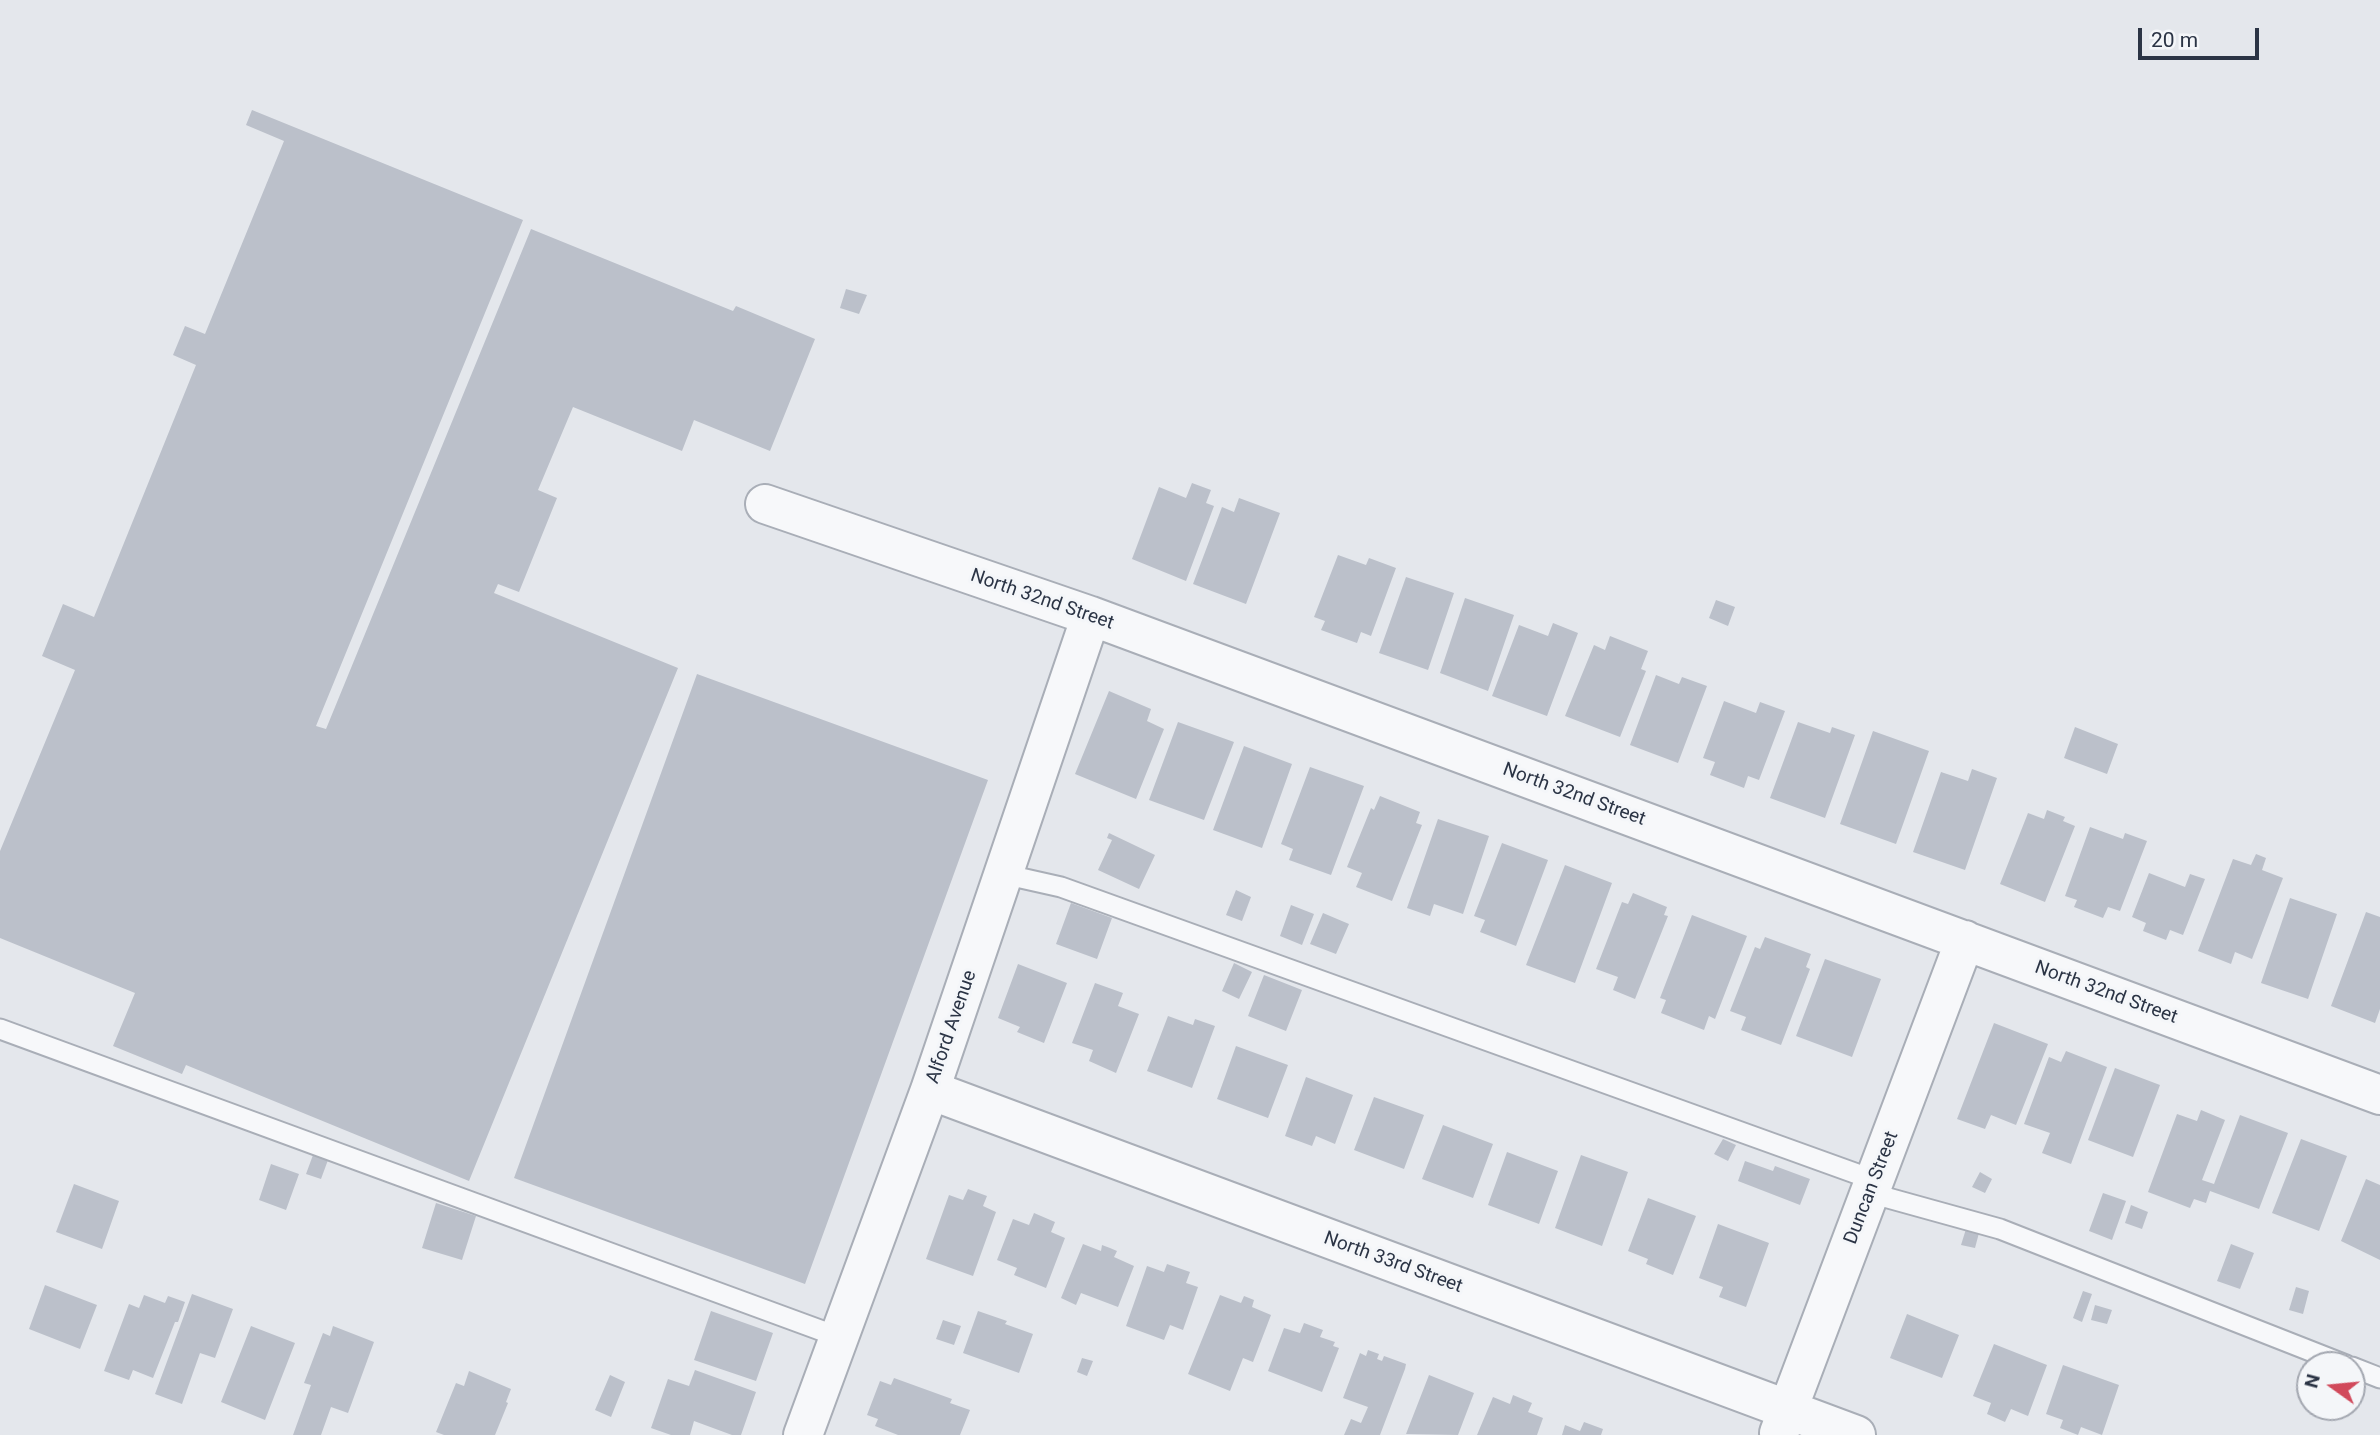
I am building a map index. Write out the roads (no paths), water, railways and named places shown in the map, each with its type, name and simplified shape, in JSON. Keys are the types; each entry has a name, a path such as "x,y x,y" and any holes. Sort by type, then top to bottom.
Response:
{"street":[{"name":"North 32nd Street","path":"765,504 1091,616 2380,1095"},
{"name":"Alford Avenue","path":"803,1435 930,1090 1091,616"},
{"name":"Duncan Street","path":"1783,1422 1965,940"},
{"name":"North 33rd Street","path":"930,1090 1783,1422 1856,1435"}],"lane":[{"path":"1003,874 1061,887 1872,1187 2000,1229 2310,1351"},
{"path":"0,1029 839,1337"}]}
